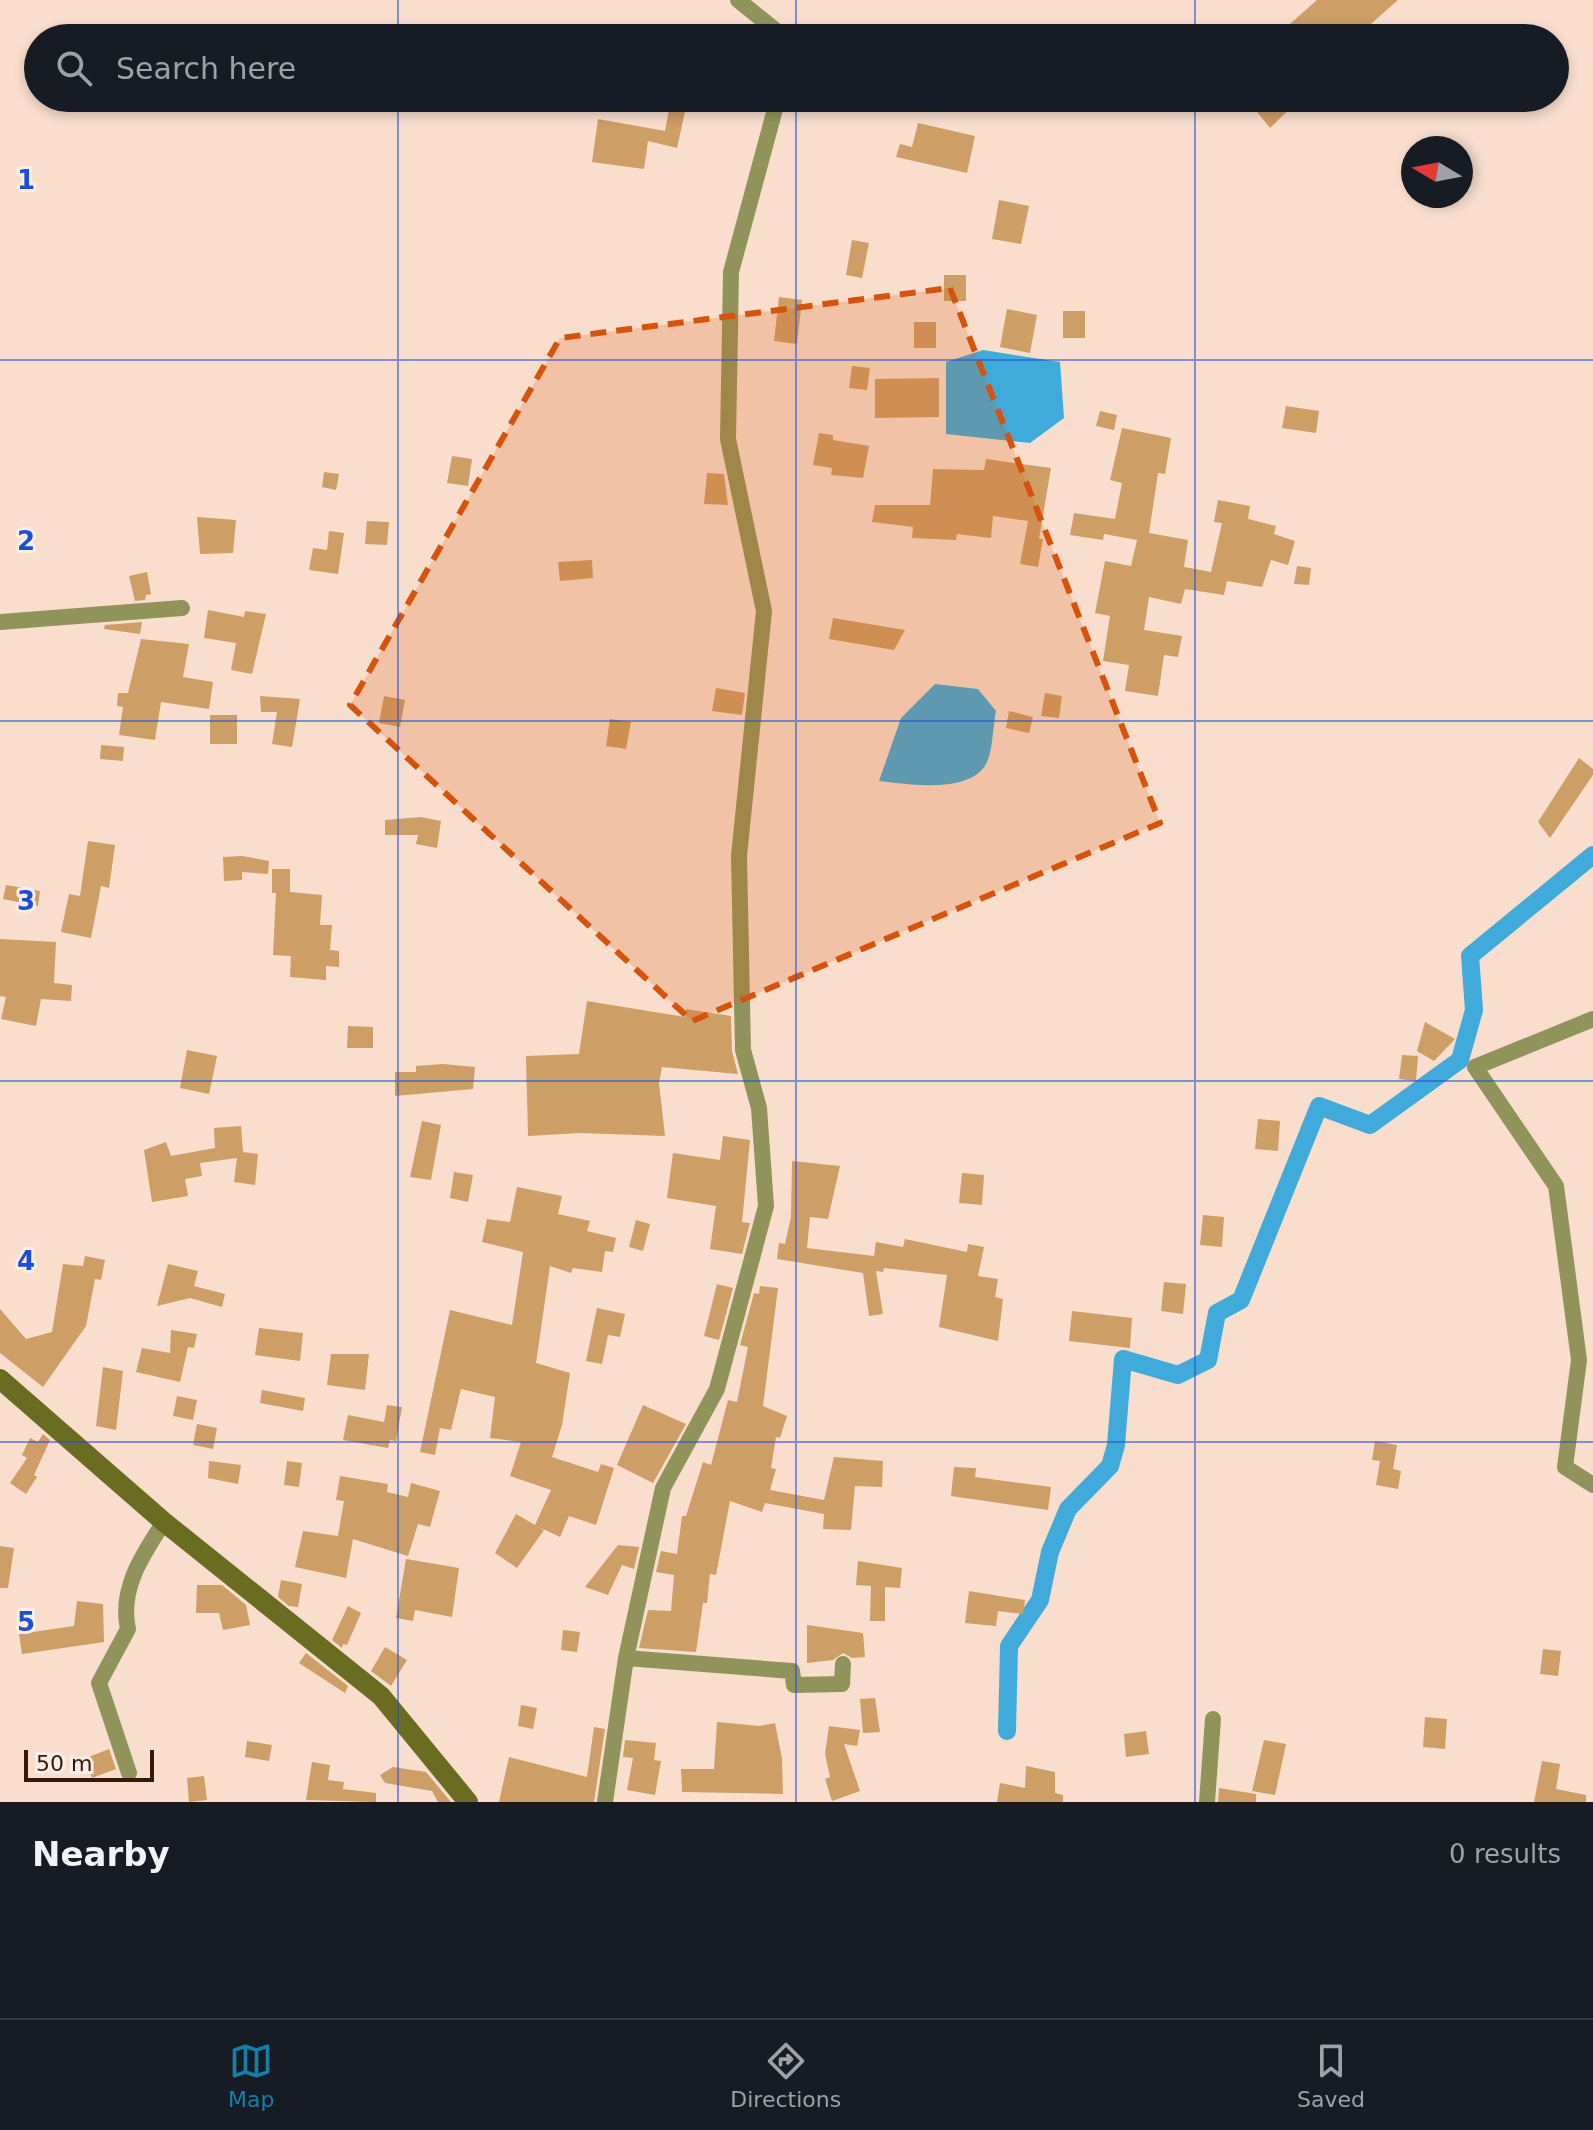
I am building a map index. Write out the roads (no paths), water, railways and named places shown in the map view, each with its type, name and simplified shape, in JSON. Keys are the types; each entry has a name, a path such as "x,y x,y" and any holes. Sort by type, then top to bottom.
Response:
{"main road":[{"path":"0,1379 164,1522 381,1696 468,1802"}],"street":[{"path":"738,0 768,24"},
{"path":"605,1802 626,1658 663,1488 717,1389 766,1206 759,1108 743,1050 739,856 764,611 728,439 731,272 774,112"},
{"path":"0,622 182,608"},
{"path":"1593,1019 1475,1067 1556,1186 1579,1360 1565,1467 1593,1485"},
{"path":"129,1773 99,1683 128,1629 126,1617 130,1583 139,1559 164,1522"},
{"path":"626,1658 792,1671 794,1685 842,1684 843,1664"},
{"path":"1207,1802 1213,1719"}],"water":[{"path":"983,350 1060,362 1064,418 1030,443 946,434 946,362"},
{"path":"935,684 978,689 996,711 987,762 968,779 954,783 922,785 879,781 901,718"}],"waterway":[{"path":"1007,1731 1009,1646 1040,1600 1050,1552 1068,1509 1110,1466 1116,1445 1123,1359 1178,1375 1208,1360 1217,1313 1241,1300 1319,1106 1370,1125 1460,1060 1474,1010 1470,956 1593,855"}]}
